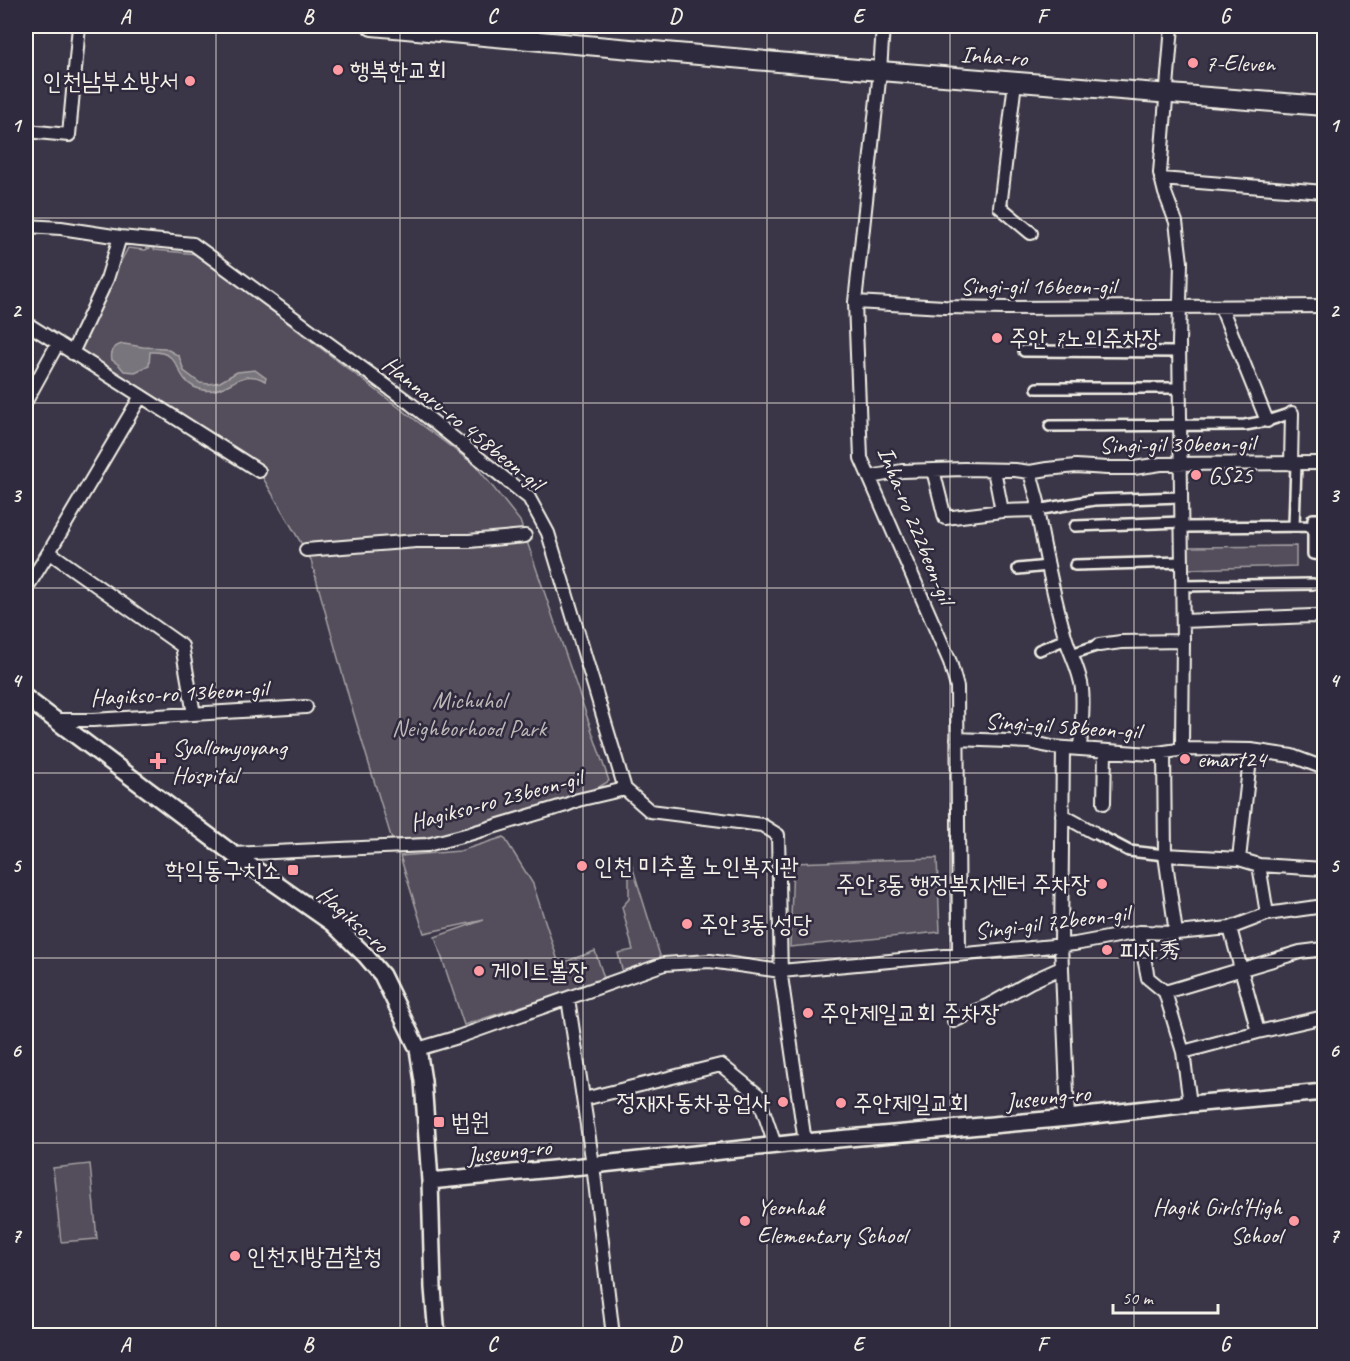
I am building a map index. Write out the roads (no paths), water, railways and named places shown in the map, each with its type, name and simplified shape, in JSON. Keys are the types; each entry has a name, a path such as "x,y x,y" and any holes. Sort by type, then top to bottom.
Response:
{"main road":[{"name":"Inha-ro","path":"372,26 1016,82 1167,84 1324,106"}],"street":[{"path":"26,131 69,135 79,26"},
{"name":"Inha-ro 222beon-gil","path":"883,26 855,302 861,458 950,662 957,687 959,954"},
{"path":"1172,26 1160,173 1176,222 1181,262 1179,352 1183,621 1182,744 1185,749"},
{"path":"1016,82 1000,207 1031,233"},
{"path":"1161,179 1324,192"},
{"name":"Hannaru-ro 458beon-gil","path":"26,226 193,244 411,404 529,498 548,532 625,789"},
{"path":"72,353 107,279 120,237"},
{"name":"Singi-gil 16beon-gil","path":"855,302 995,308 1324,306"},
{"path":"1221,307 1267,421"},
{"path":"26,324 259,471"},
{"path":"26,400 58,344"},
{"path":"1024,351 1179,352"},
{"path":"1037,388 1180,388"},
{"path":"26,589 141,396"},
{"path":"1050,426 1245,425 1292,413 1294,526"},
{"name":"Singi-gil 30beon-gil","path":"870,477 902,471 933,470 1030,472 1076,466 1134,468 1161,464 1324,463"},
{"path":"933,470 945,518 1002,511 1037,510 1094,500 1181,497"},
{"path":"994,470 1002,511"},
{"path":"1030,472 1038,502 1037,510 1052,590 1082,687 1080,749"},
{"path":"1324,519 1313,519 1313,554 1324,555"},
{"path":"1075,526 1182,524 1313,526"},
{"path":"306,550 416,541 469,541 525,536"},
{"path":"49,552 182,646 194,714"},
{"path":"1075,565 1182,562"},
{"path":"1018,569 1048,566"},
{"path":"1182,586 1313,584"},
{"path":"1183,621 1324,617"},
{"path":"1039,650 1066,639"},
{"path":"1071,654 1099,645 1121,642 1183,641"},
{"name":"Hagikso-ro","path":"26,698 233,854 332,923 382,975 418,1049 423,1082 430,1181 437,1335"},
{"name":"Hagikso-ro 13beon-gil","path":"55,720 306,707"},
{"name":"Singi-gil 58beon-gil","path":"957,739 1030,742 1052,747 1151,754 1185,749 1251,750 1292,756 1324,768"},
{"path":"1063,748 1060,944 1068,1118"},
{"path":"1239,859 1251,750"},
{"path":"1104,803 1105,751"},
{"name":"Singi-gil 58beon-gil","path":"1164,752 1165,855 1176,933"},
{"path":"625,789 650,811 762,825 778,835 781,971 805,1142"},
{"name":"Hagikso-ro 23beon-gil","path":"233,854 427,845 578,800 625,789"},
{"path":"1062,815 1129,851 1239,859 1259,865 1324,869"},
{"path":"1259,865 1267,914"},
{"name":"Singi-gil 72beon-gil","path":"418,1049 664,964 710,961 781,971 1075,944 1139,933 1176,933 1230,928 1267,914 1324,906"},
{"path":"1230,928 1258,1032"},
{"path":"1139,933 1148,978 1165,992 1183,1052 1190,1104"},
{"path":"1165,992 1300,952 1324,949"},
{"path":"954,1021 1061,968"},
{"path":"568,998 594,1165 613,1335"},
{"path":"1183,1052 1324,1017"},
{"path":"584,1099 721,1065 758,1095 775,1144"},
{"name":"Juseung-ro","path":"430,1181 775,1144 1324,1092"}],"place":[{"name":"7-Eleven","path":"1193,63"},
{"name":"행복한교회","path":"338,70"},
{"name":"인천남부소방서","path":"190,81"},
{"name":"주안 7노외주차장","path":"997,338"},
{"name":"GS25","path":"1196,475"},
{"name":"emart24","path":"1185,759"},
{"name":"Syallomyoyang Hospital","path":"158,761"},
{"name":"인천 미추홀 노인복지관","path":"582,866"},
{"name":"학익동구치소","path":"293,870"},
{"name":"주안3동 행정복지센터 주차장","path":"1102,884"},
{"name":"주안3동 성당","path":"687,924"},
{"name":"피자秀","path":"1107,950"},
{"name":"게이트볼장","path":"479,971"},
{"name":"주안제일교회 주차장","path":"808,1013"},
{"name":"정재자동차공업사","path":"783,1102"},
{"name":"주안제일교회","path":"841,1103"},
{"name":"법원","path":"439,1122"},
{"name":"Yeonhak Elementary School","path":"745,1221"},
{"name":"Hagik Girls’High School","path":"1294,1221"},
{"name":"인천지방검찰청","path":"235,1256"}],"park label":[{"name":"Michuhol Neighborhood Park","path":"469,714"}]}
